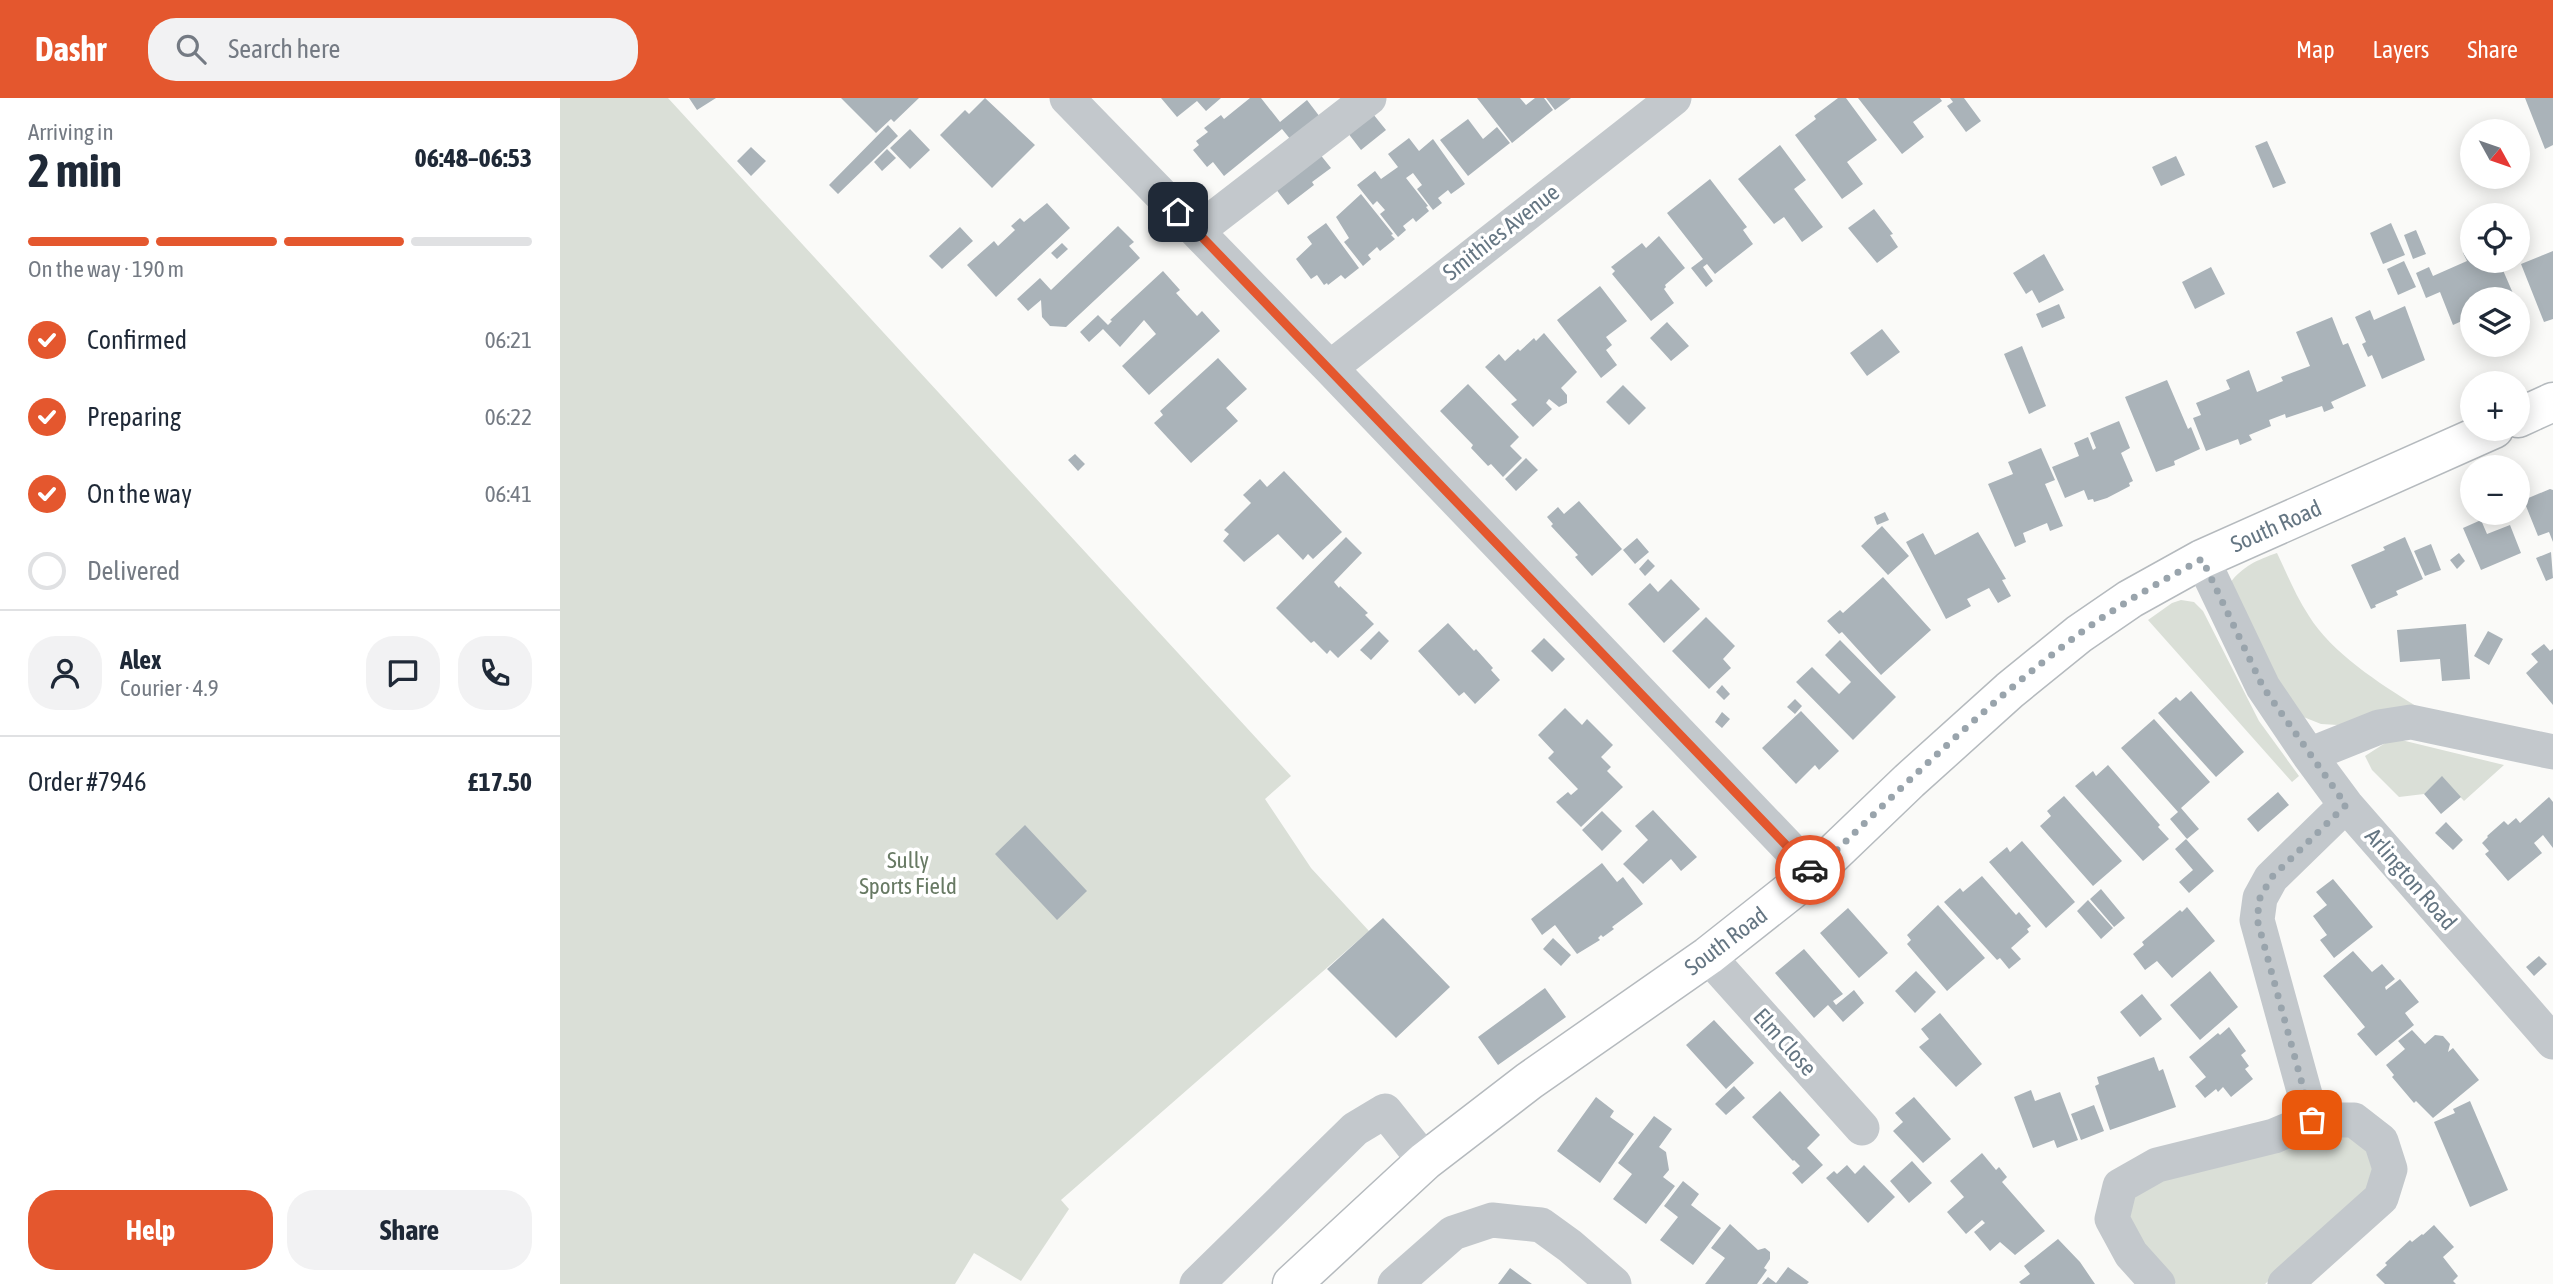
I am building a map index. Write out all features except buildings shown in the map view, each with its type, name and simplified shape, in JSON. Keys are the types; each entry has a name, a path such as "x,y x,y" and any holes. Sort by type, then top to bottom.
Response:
{"main road":[{"path":"2530,413 2553,402"},
{"name":"South Road","path":"1292,1284 1425,1161 1529,1081 1708,956 1813,873 2000,699 2079,634 2130,599 2202,559 2467,441"}],"street":[{"path":"1068,98 1813,873"},
{"path":"1197,231 1369,98"},
{"name":"Smithies Avenue","path":"1330,368 1674,98"},
{"name":"Arlington Road","path":"2202,559 2263,687 2309,755 2346,805 2553,1042"},
{"path":"2309,755 2379,727 2411,722 2553,752"},
{"path":"2312,1120 2257,919 2260,898 2271,878 2346,805"},
{"name":"Elm Close","path":"1708,956 1862,1128"},
{"path":"1197,1284 1355,1129 1385,1111 1425,1161"},
{"path":"2158,1284 2131,1254 2112,1219 2120,1186 2157,1165 2274,1136 2312,1120 2354,1120 2381,1141 2390,1169 2381,1198 2286,1284"},
{"path":"1395,1284 1453,1233 1492,1220 1541,1225 1614,1284"}],"green space":[{"name":"Sully Sports Field","path":"560,98 668,98 1291,776 1265,799 1311,868 1369,931 1061,1200 1069,1209 1021,1281 974,1253 955,1284 560,1284"},
{"path":"2277,553 2304,608 2318,629 2372,677 2416,706 2338,725 2321,724 2301,716 2284,699 2230,583 2251,564"},
{"path":"2181,600 2194,602 2203,611 2259,721 2299,776 2292,782 2148,620"},
{"path":"2393,738 2504,765 2464,801 2442,777 2424,794 2399,797 2372,770 2365,756"},
{"path":"2338,1132 2351,1132 2377,1164 2368,1192 2265,1284 2176,1284 2132,1234 2125,1217 2130,1194 2155,1178"}],"way so far":[{"path":"1810,870 1813,873 2010,690 2079,634 2130,599 2202,559 2263,687 2346,805 2271,878 2260,898 2257,919 2312,1120"}],"route":[{"path":"1178,212 1810,870"}]}
